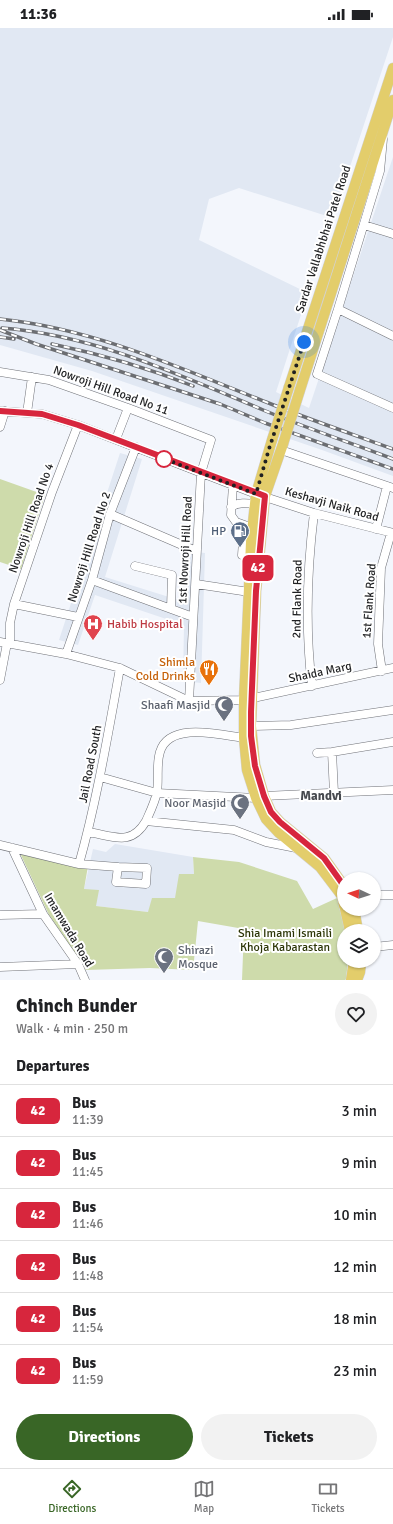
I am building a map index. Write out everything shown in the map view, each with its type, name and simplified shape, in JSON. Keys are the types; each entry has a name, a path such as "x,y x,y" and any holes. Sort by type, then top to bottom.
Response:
{"main road":[{"name":"Sardar Vallabhbhai Patel Road","path":"252,591 251,556 253,528 272,440 383,114 393,68"},
{"name":"Sardar Vallabhbhai Patel Road","path":"337,888 320,867 271,826 266,819 260,797 247,770 252,591 259,498 282,447 384,129 383,114 393,100"},
{"name":"Sardar Vallabhbhai Patel Road","path":"260,797 275,817 324,858 337,884"},
{"path":"351,980 353,968"},
{"path":"357,980 360,968"}],"street":[{"path":"384,129 380,171 317,374 393,408"},
{"path":"364,225 393,234"},
{"path":"338,309 393,336"},
{"name":"Nowroji Hill Road No 11","path":"0,372 50,380 211,440"},
{"path":"27,413 32,377"},
{"path":"116,439 128,408"},
{"path":"0,427 2,411"},
{"name":"Keshavji Naik Road","path":"2,411 42,414 78,425 233,485 259,498 392,533"},
{"name":"Nowroji Hill Road No 4","path":"0,680 14,604 52,492 78,425"},
{"name":"1st Nowroji Hill Road","path":"189,701 201,473 211,440"},
{"name":"Nowroji Hill Road No 2","path":"66,654 92,580 110,514 136,447"},
{"path":"282,447 390,487 376,529"},
{"path":"233,485 231,515 236,522 253,528"},
{"path":"231,507 239,503 259,498"},
{"name":"2nd Flank Road","path":"312,686 308,653 309,551 314,513"},
{"path":"110,514 196,551"},
{"name":"1st Flank Road","path":"382,671 378,644 380,568 392,533"},
{"path":"135,566 172,575 171,609"},
{"path":"92,580 193,617"},
{"path":"196,584 252,591"},
{"path":"14,604 78,617"},
{"path":"6,643 66,654 120,668 189,701"},
{"name":"Jail Road South","path":"79,864 88,832 100,777 120,668"},
{"name":"Shaida Marg","path":"189,701 248,700 393,668"},
{"path":"88,832 126,838 135,835 141,830 157,793 159,752 163,744 175,735 190,732 249,733 291,725 393,710"},
{"path":"317,753 393,742"},
{"path":"332,752 334,793"},
{"path":"100,777 157,793 260,797 393,790"},
{"path":"146,821 234,830 266,842 296,848"},
{"path":"0,845 79,864 118,867"},
{"name":"Imamwada Road","path":"12,848 43,914 78,964 85,980"},
{"path":"381,896 393,895"},
{"path":"0,914 43,914"},
{"path":"381,946 393,945"},
{"path":"0,967 78,964"}],"path":[{"path":"172,575 196,584"}],"shaded area":[{"path":"0,28 393,28 393,37 333,218 239,188 209,199 199,240 308,293 276,392 309,408 393,157 393,476 92,371 0,345"},
{"path":"120,453 142,459 105,577 185,602 186,551 205,553 201,683 183,681 184,625 95,595 78,645 59,640"},
{"path":"115,844 193,857 194,874 175,898 148,912 96,906 84,889 93,849 106,852"}],"green space":[{"path":"0,479 45,495 21,569 0,562"},
{"name":"Shia Imami Ismaili Khoja Kabarastan","path":"19,851 88,866 84,889 99,890 96,906 148,912 152,898 175,898 179,874 194,874 193,857 239,862 297,881 313,909 337,898 337,916 341,916 343,924 337,924 337,968 347,968 346,979 242,980 244,929 198,921 193,970 150,968 86,970 49,915"}],"railway":[{"path":"0,319 36,324 70,332 138,352 301,416 393,449"},
{"path":"2,328 37,332 71,339 138,359 171,371 283,418 393,459"},
{"path":"0,330 36,344 220,404 265,423 393,469"},
{"path":"0,337 14,339"},
{"path":"52,344 124,362 193,386"}],"bus line":[{"name":"42","path":"0,411 42,414 78,425 201,473 265,496 256,591 251,712 251,736 255,766 264,796 271,812 280,822 324,858 337,876"}],"place":[{"name":"HP","path":"240,548"},
{"name":"Habib Hospital","path":"93,641"},
{"name":"Shimla Cold Drinks","path":"209,686"},
{"name":"Shaafi Masjid","path":"224,722"},
{"name":"Noor Masjid","path":"240,820"},
{"name":"Shirazi Mosque","path":"164,974"}],"district":[{"name":"Mandvi","path":"321,795"}],"route":[{"path":"164,459 162,458 256,494 304,342"}]}
